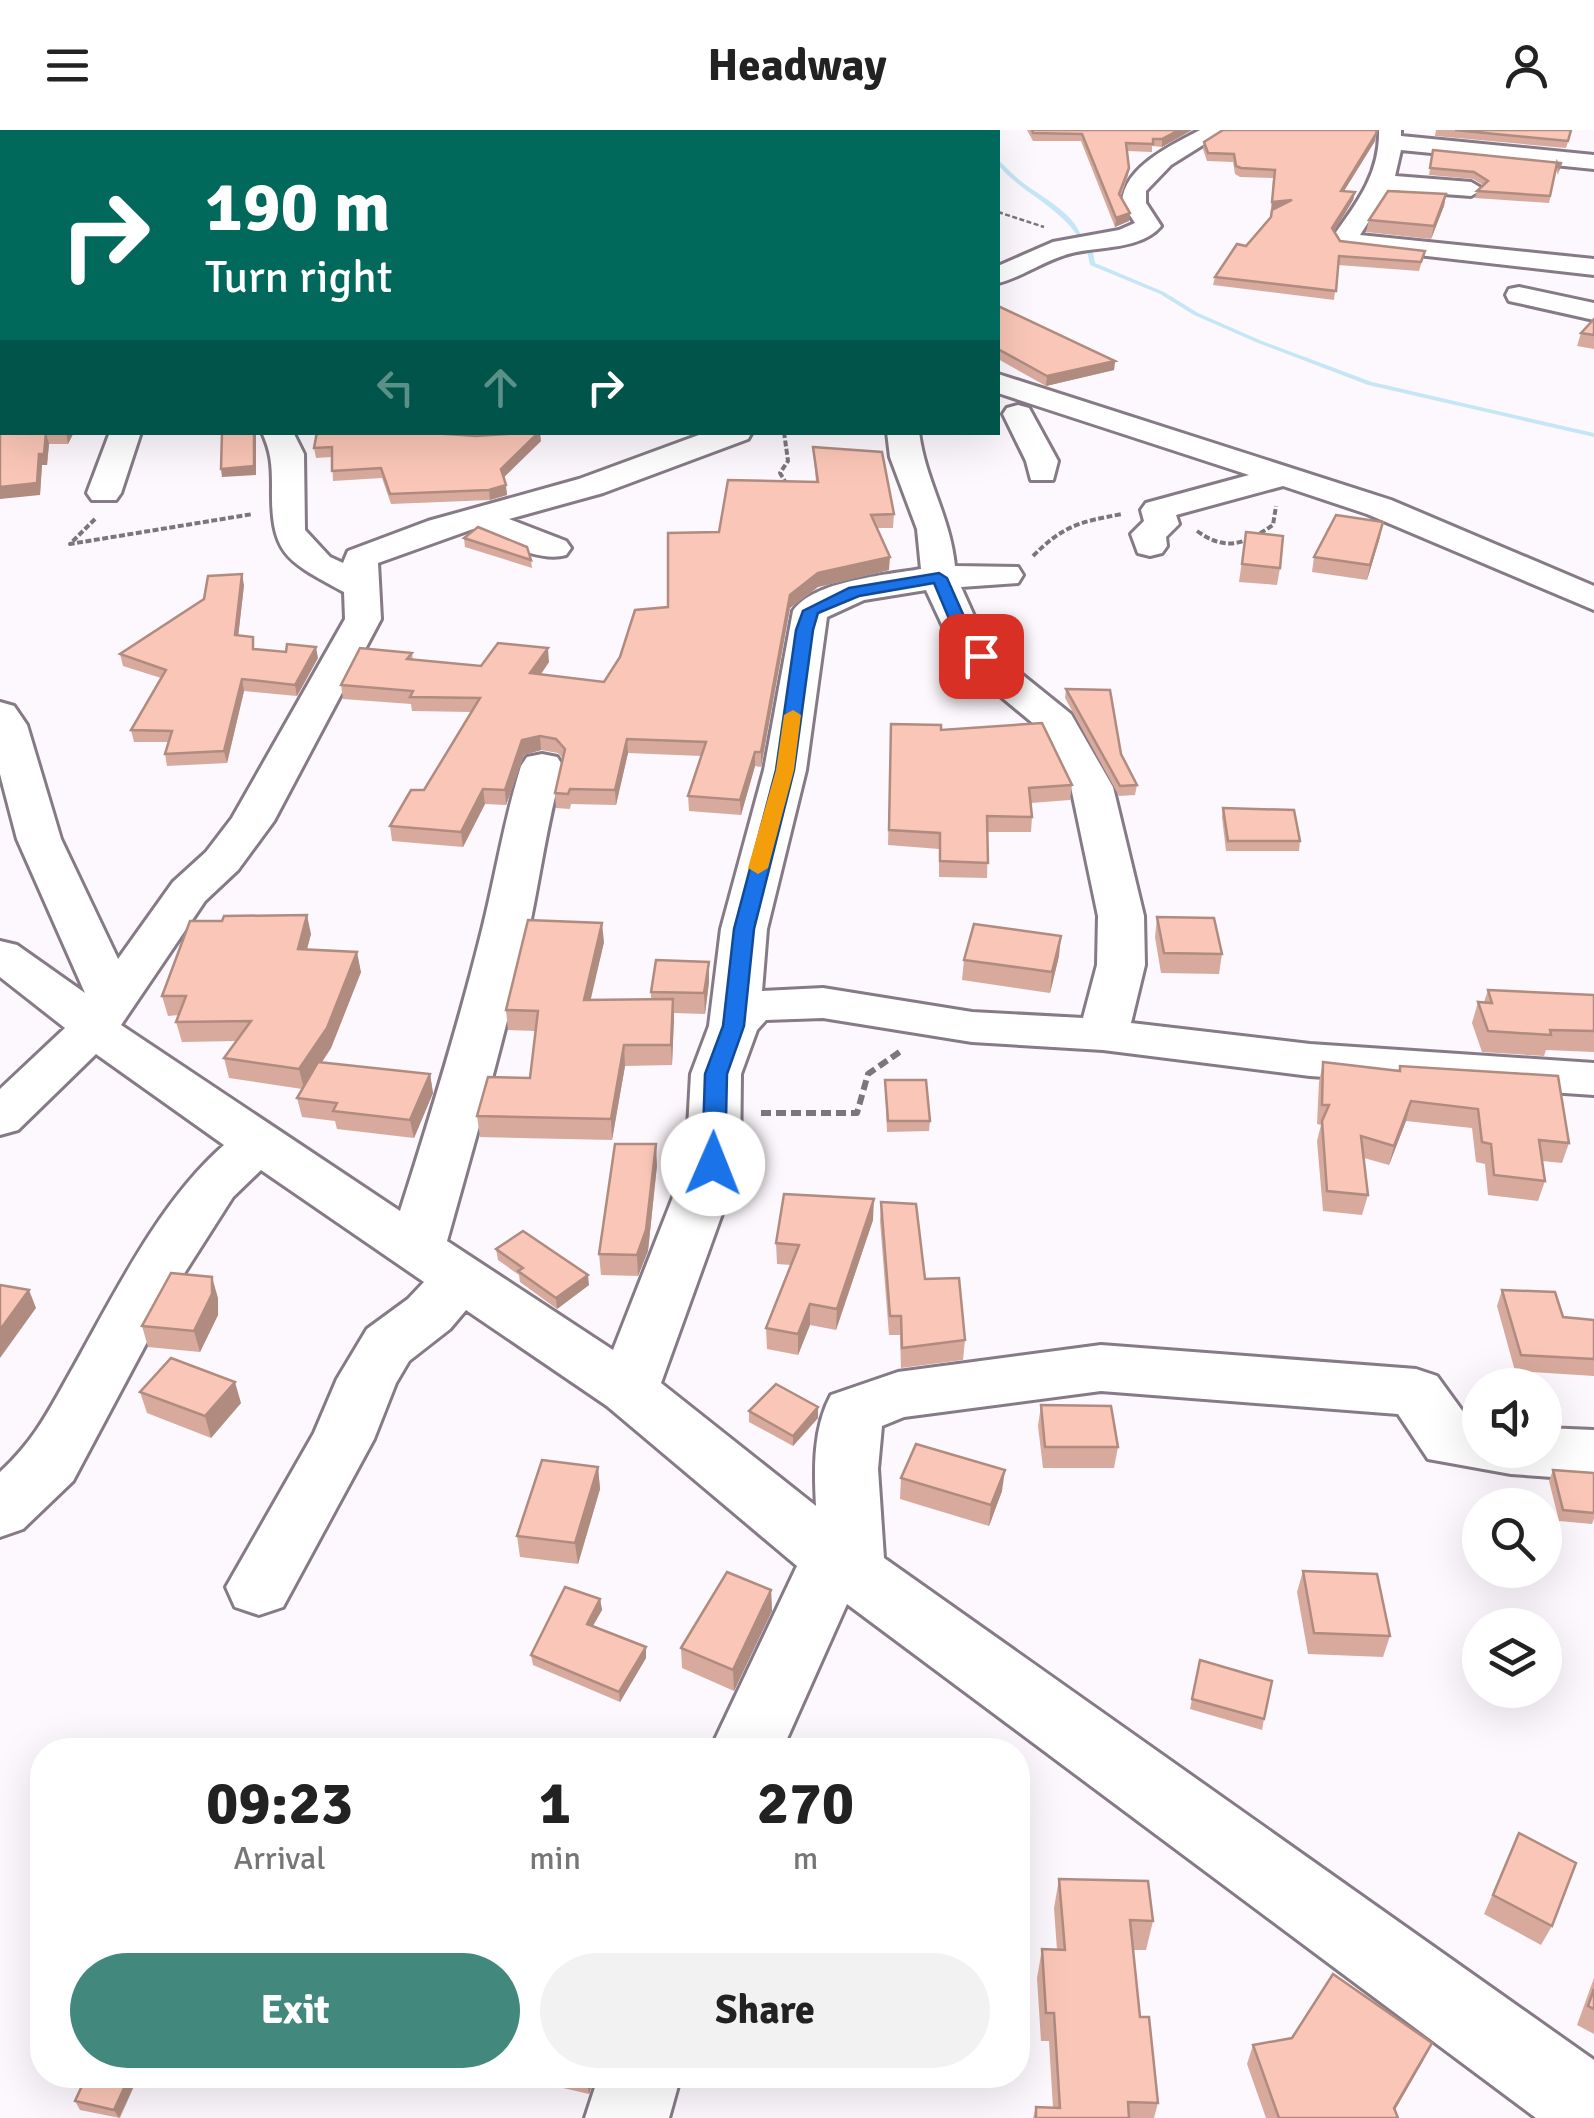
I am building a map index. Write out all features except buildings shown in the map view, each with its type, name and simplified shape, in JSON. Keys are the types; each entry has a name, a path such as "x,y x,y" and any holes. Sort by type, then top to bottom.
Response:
{"street":[{"path":"1000,273 1062,247 1125,236 1148,226 1134,203 1134,190 1163,160 1216,130"},
{"path":"1594,162 1391,136 1380,182 1370,204 1347,235 1348,240 1594,267"},
{"path":"1380,182 1471,188"},
{"path":"1564,239 1516,303 1569,302 1594,312"},
{"path":"1000,384 1378,507 1594,599"},
{"path":"1008,414 1074,410"},
{"path":"1008,414 1042,461 1042,473"},
{"path":"104,493 105,481 123,448 125,435"},
{"path":"278,435 288,454 288,530 297,545 318,564 364,589"},
{"path":"0,1118 102,1014 189,892 222,860 252,822 362,619 360,558 474,518 591,486 729,435"},
{"path":"903,435 906,457 934,529 939,578 966,640 995,672 1057,722 1092,787 1122,916 1121,965 1102,1035"},
{"path":"581,454 640,467"},
{"path":"1155,528 1287,475"},
{"path":"474,518 554,548"},
{"path":"628,1390 713,1164 716,1074 734,1026 744,929 785,770 804,630 811,611 855,592 939,578 1006,574"},
{"path":"0,714 7,725 39,839 102,1014"},
{"path":"259,1586 343,1440 367,1379 388,1345 429,1314 470,1070 505,933 522,830 542,766"},
{"path":"0,954 70,1005 102,1014 259,1143 628,1390 843,1564 1594,2110"},
{"path":"734,1026 752,1006 823,1003 972,1027 1102,1035 1310,1060 1594,1079"},
{"path":"0,1511 51,1463 158,1270 198,1213 210,1186 259,1143"},
{"path":"752,1738 843,1564 846,1469 853,1412 898,1395 1101,1368 1416,1392 1450,1442 1462,1444"},
{"path":"1562,1453 1594,1455"},
{"path":"627,2118 636,2088"}],"path":[{"path":"784,435 788,461 780,473 791,491"},
{"path":"1006,574 1041,551 1056,533 1077,522 1202,532 1204,539 1234,548 1246,544 1273,525 1278,481 1287,475"},
{"path":"104,493 104,498 117,499 114,507 100,510 90,528 70,544 289,508"},
{"path":"714,1114 856,1114 868,1074 914,1042 927,1019"}],"waterway":[{"path":"1000,164 1062,213 1079,234"},
{"path":"1089,246 1092,264 1162,293 1196,314 1260,342 1370,384 1594,435"}],"slow traffic":[{"path":"758,868 785,770 793,715"}],"route":[{"path":"713,1164 716,1074 734,1026 744,929 785,770 804,630 811,611 855,592 939,578 966,640 981,656"}]}
